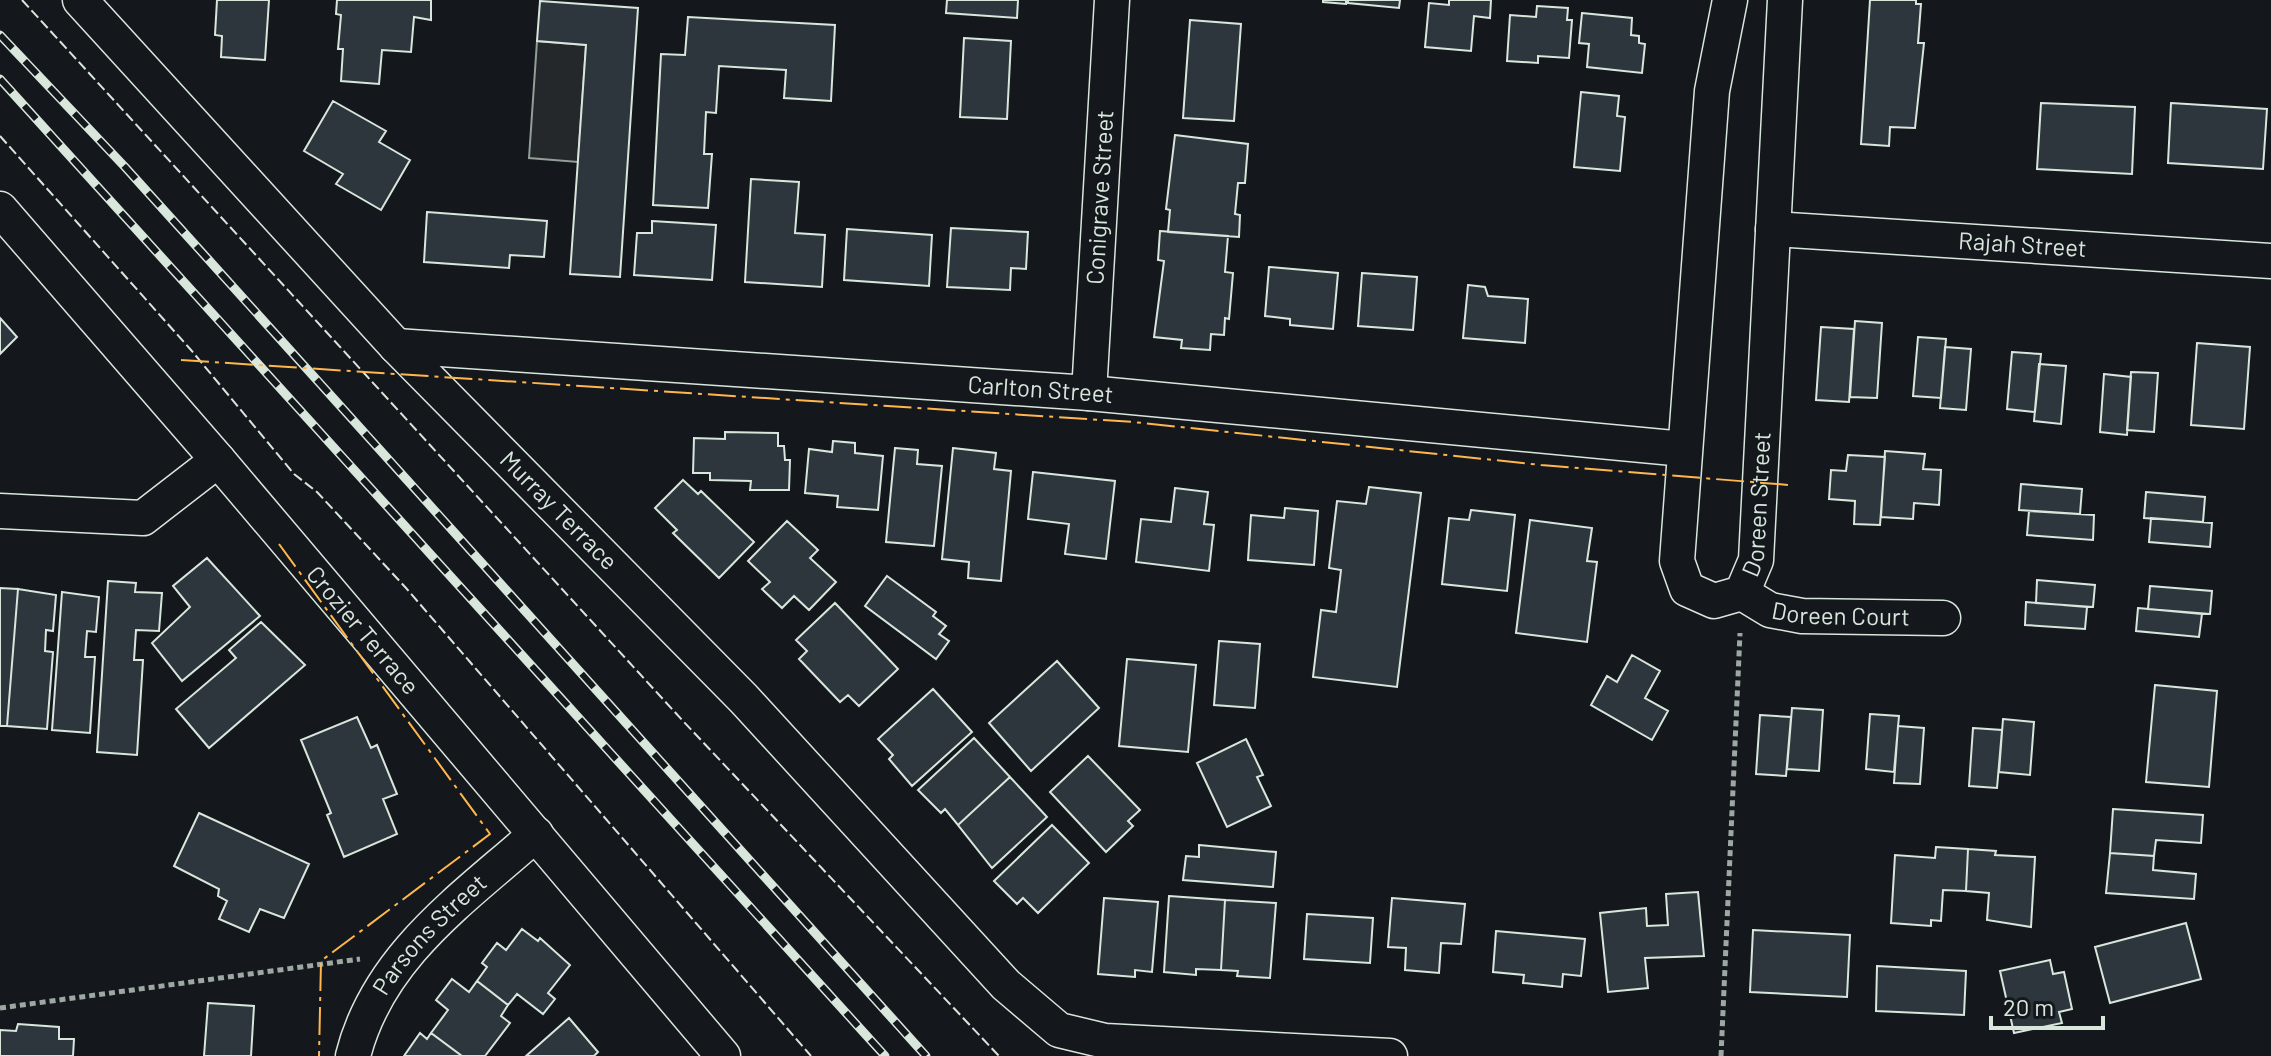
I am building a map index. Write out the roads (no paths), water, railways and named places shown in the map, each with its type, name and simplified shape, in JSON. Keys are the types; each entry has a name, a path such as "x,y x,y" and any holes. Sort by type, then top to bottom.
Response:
{"street":[{"name":"Murray Terrace","path":"80,0 396,346 744,699 1006,985 1041,1018 1059,1030 1105,1041 1390,1056"},
{"name":"Conigrave Street","path":"1089,393 1112,0"},
{"name":"Doreen Street","path":"1730,0 1712,91 1677,561 1687,589 1714,601 1742,593 1756,560 1785,0"},
{"name":"Crozier Terrace","path":"0,209 218,460 723,1056"},
{"name":"Rajah Street","path":"1773,229 2271,261"},
{"name":"Carlton Street","path":"396,346 1089,393 1684,449"},
{"path":"0,511 143,518 218,460"},
{"name":"Doreen Court","path":"1742,593 1770,610 1802,616 1943,618"},
{"name":"Parsons Street","path":"353,1056 375,999 404,953 536,834"}],"railway":[{"path":"0,35 125,167 926,1056"},
{"path":"0,79 885,1056"}]}
